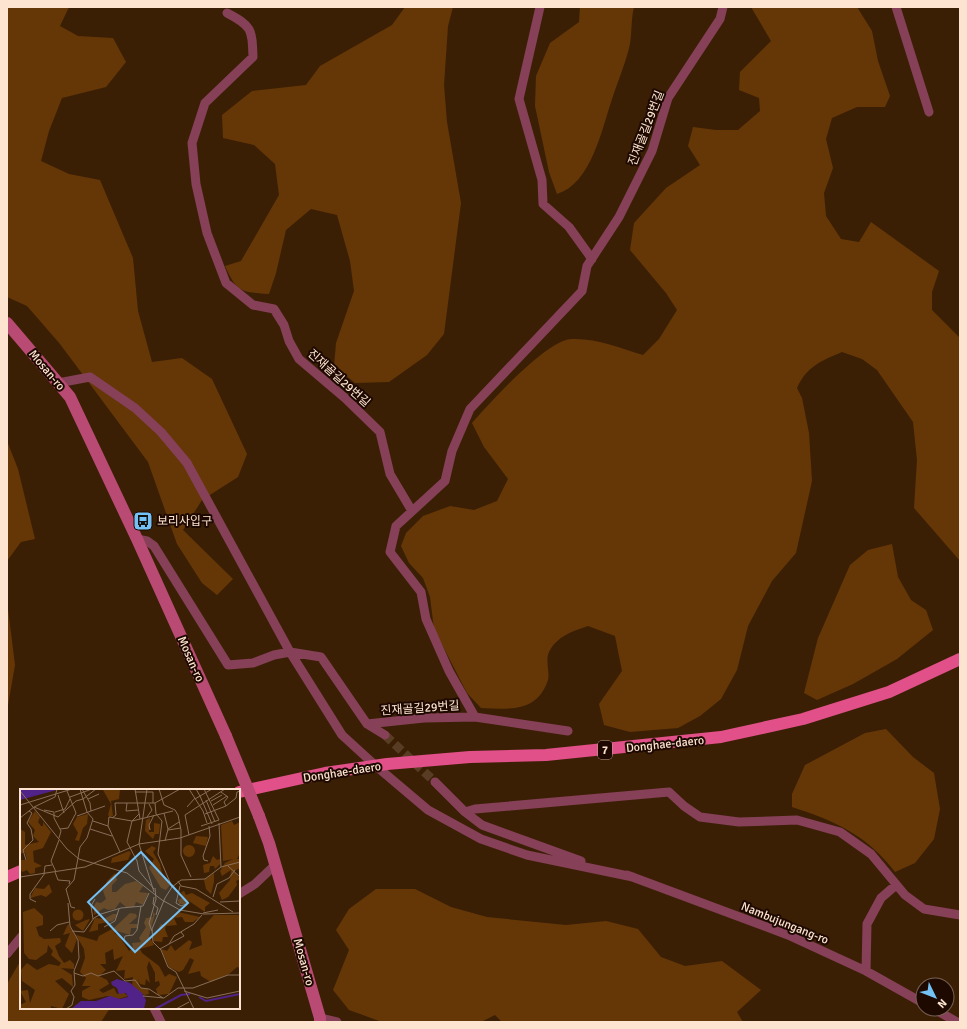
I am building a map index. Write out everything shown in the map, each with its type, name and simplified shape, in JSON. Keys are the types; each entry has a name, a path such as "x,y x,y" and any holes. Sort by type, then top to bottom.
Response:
{"main road":[{"name":"Donghae-daero","path":"240,792 326,773 376,766 470,757 546,755 721,737 803,719 889,692 960,659"},
{"path":"7,877 20,871"}],"street":[{"path":"540,7 520,99 542,180 543,204 569,227 592,259"},
{"name":"진재골길29번길","path":"475,716 449,671 426,619 421,592 390,552 396,526 445,481 452,451 470,409 582,291 588,266 619,217 652,151 668,98 720,19 723,7"},
{"path":"896,7 929,112"},
{"name":"진재골길29번길","path":"227,13 246,24 252,37 253,57 205,104 192,143 196,184 207,234 226,283 253,305 274,309 284,325 289,341 299,360 345,398 380,432 390,474 412,512"},
{"name":"Mosan-ro","path":"7,323 70,397 137,539 226,736 259,816 275,865 320,1020"},
{"name":"Nambujungang-ro","path":"58,383 90,377 135,408 161,432 187,463 290,652 342,735 376,766 428,810 481,839 527,855 633,877"},
{"path":"137,539 147,541 154,546 228,665 253,663 274,654 290,652 321,657 367,724 385,735"},
{"name":"진재골길29번길","path":"367,724 424,718 475,716 568,731"},
{"name":"Nambujungang-ro","path":"435,782 465,812 482,825 553,852 633,877 788,935 866,971 915,999"},
{"path":"465,812 475,809 669,792 684,806 700,817 739,822 798,820 840,832 871,854 904,895 924,909 960,915"},
{"path":"240,893 255,884 275,865"},
{"path":"866,971 867,924 881,898 896,885"},
{"path":"7,954 20,938"},
{"path":"154,1009 161,1022"},
{"path":"948,1017 957,1022"},
{"path":"320,1020 337,1022"}],"shaded area":[{"path":"7,7 69,7 60,26 78,36 113,38 126,62 106,87 62,98 49,131 41,161 69,174 100,180 133,258 138,311 152,362 182,358 212,379 247,454 238,477 202,500 183,530 233,579 217,595 202,583 177,544 148,462 60,344 27,306 7,297"},
{"path":"405,7 453,7 448,26 444,85 447,122 461,203 444,334 427,355 389,382 355,383 334,366 336,343 354,291 350,261 337,215 311,209 286,230 276,273 269,294 245,291 237,286 229,275 225,266 241,261 279,195 275,164 254,145 223,138 222,115 252,91 306,85 320,66 392,25"},
{"path":"580,7 634,7 631,39 624,65 594,154 579,179 569,188 557,194 549,172 535,106 536,76 550,43 579,22"},
{"path":"751,7 857,7 872,31 878,61 890,96 885,107 857,107 832,118 826,139 833,168 824,193 826,216 841,239 859,242 871,222 939,271 932,292 932,310 960,338 960,561 914,508 917,460 913,422 877,370 862,359 842,352 810,369 805,374 797,388 802,398 809,433 812,481 796,553 772,581 748,626 737,670 721,699 700,716 678,728 630,732 604,725 599,704 622,671 615,636 588,626 566,635 552,646 547,659 548,680 543,691 537,698 529,704 521,707 502,709 481,708 467,693 434,629 430,597 423,578 409,563 401,546 406,533 423,516 450,506 474,510 497,501 508,479 484,447 472,423 519,374 548,349 561,342 572,339 581,339 608,344 643,355 659,339 677,310 666,293 630,250 634,223 666,188 700,165 688,146 693,127 716,130 738,130 760,111 759,98 739,90 740,72 771,41"},
{"path":"7,441 18,469 35,539 21,542 7,561"},
{"path":"892,544 898,577 911,600 926,610 933,630 897,659 853,684 817,700 804,693 818,638 850,565 868,550"},
{"path":"7,601 15,665 7,711"},
{"path":"886,729 913,757 934,773 940,809 934,839 915,863 895,872 873,848 849,831 822,818 792,807 792,794 805,765 865,733"},
{"path":"376,889 415,889 451,907 487,917 566,925 606,921 638,929 661,957 685,966 722,961 761,990 737,1012 743,1022 502,1022 495,1015 481,1022 382,1022 349,1010 333,990 349,950 336,930 349,909"},
{"path":"20,962 20,1009 109,1009 101,1022 7,1022 7,984"}],"tunnel":[{"path":"385,735 435,782"}],"place":[{"name":"보리사입구","path":"143,521"}]}
